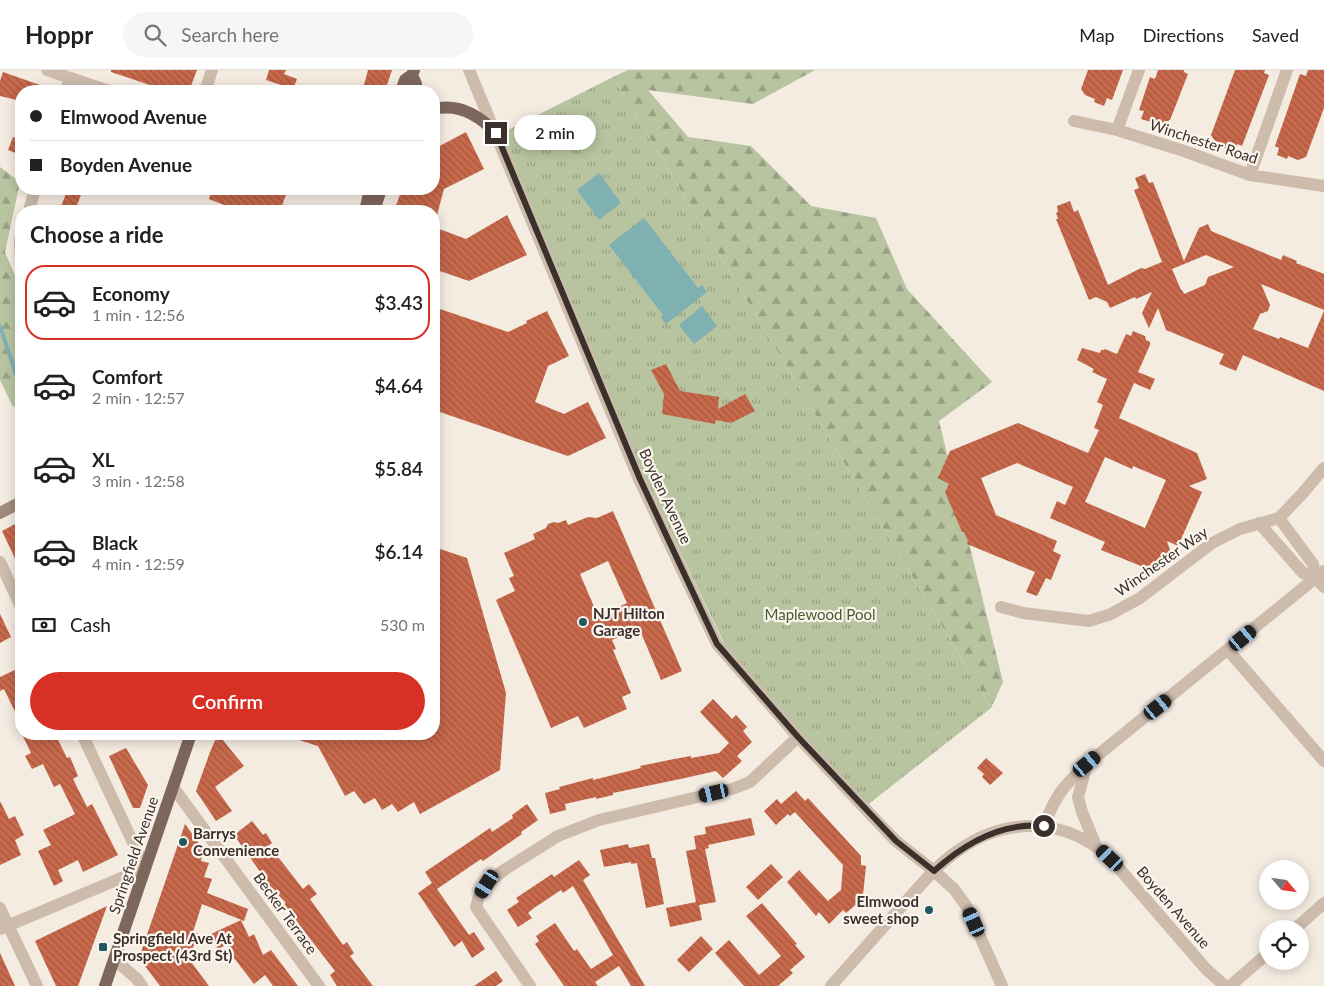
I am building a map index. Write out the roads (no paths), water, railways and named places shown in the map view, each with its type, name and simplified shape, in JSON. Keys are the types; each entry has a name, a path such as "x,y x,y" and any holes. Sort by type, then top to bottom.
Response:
{"main road":[{"path":"403,85 405,80 413,72"},
{"path":"413,72 416,85"},
{"path":"440,109 464,110 481,119 496,133"},
{"path":"0,513 15,505"},
{"name":"Springfield Avenue","path":"104,986 189,740"}],"street":[{"path":"47,70 91,85"},
{"path":"207,85 212,70"},
{"name":"Boyden Avenue","path":"469,70 640,479 717,644 798,737 896,841 954,889 967,907 1002,986"},
{"path":"1117,130 1139,70"},
{"path":"1250,175 1287,70"},
{"path":"68,85 70,78"},
{"name":"Winchester Road","path":"1074,121 1117,130 1184,151 1250,175 1324,186"},
{"path":"1321,579 1313,564 1279,518 1324,468"},
{"name":"Winchester Way","path":"1001,607 1023,613 1089,621 1111,614 1140,598 1212,543 1240,529 1259,522 1279,518"},
{"path":"1259,522 1302,573 1321,579"},
{"path":"0,562 15,593"},
{"path":"1044,826 1060,790 1087,764 1228,650 1321,579"},
{"path":"1228,650 1324,762"},
{"path":"530,986 476,907 479,896 487,884 504,870 558,836 599,820 732,789 750,782 798,737"},
{"path":"4,927 145,868 85,740"},
{"path":"1087,764 1078,797 1096,846"},
{"name":"Becker Terrace","path":"173,787 319,986"},
{"name":"Boyden Avenue","path":"831,986 934,871 955,852 978,839 1003,830 1030,825 1044,826 1067,832 1096,846 1110,858 1206,969 1225,986"},
{"path":"1305,920 1324,903"},
{"path":"0,908 4,927 36,986"},
{"path":"114,960 137,978 142,986"},
{"path":"1230,986 1259,961"}],"water":[{"path":"599,173 621,203 599,220 577,190"},
{"path":"644,218 698,288 702,285 707,292 666,324 661,318 663,315 609,245"},
{"path":"702,306 717,326 694,344 679,325"}],"waterway":[{"path":"0,326 15,371"}],"place":[{"name":"NJT Hilton Garage","path":"583,622"},
{"name":"Barrys Convenience","path":"183,842"},
{"name":"Elmwood sweet shop","path":"929,910"},
{"name":"Springfield Ave At Prospect (43rd St)","path":"103,947"}],"park label":[{"name":"Maplewood Pool","path":"820,614"}]}
